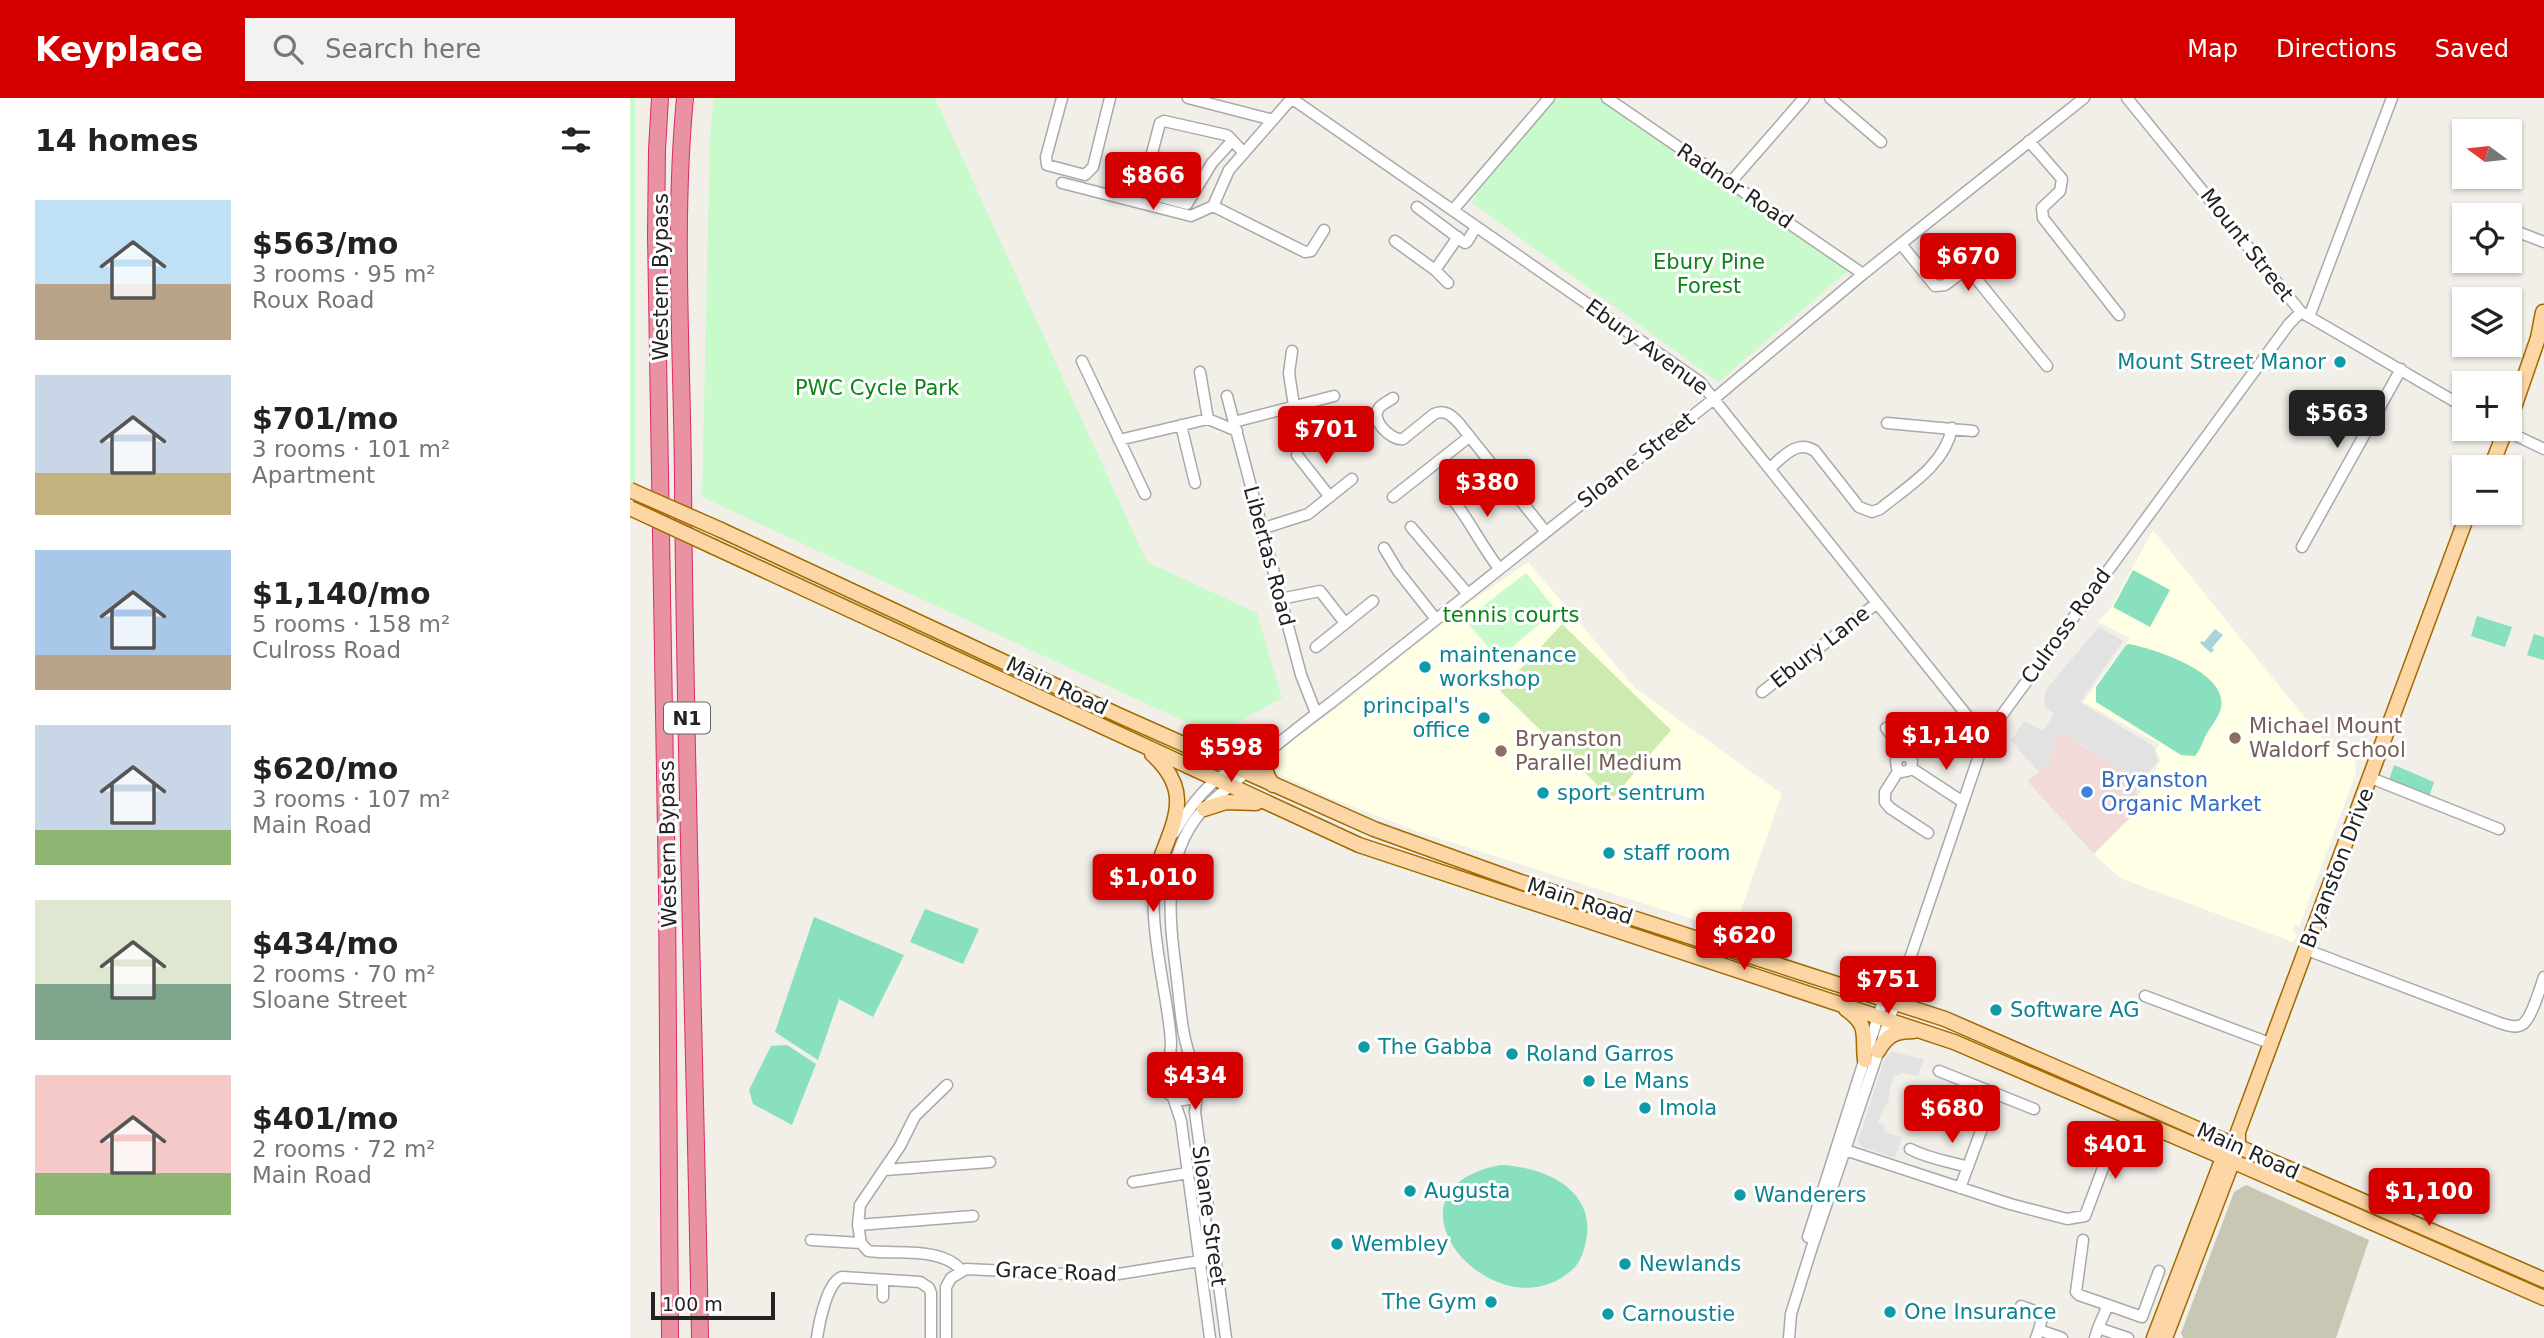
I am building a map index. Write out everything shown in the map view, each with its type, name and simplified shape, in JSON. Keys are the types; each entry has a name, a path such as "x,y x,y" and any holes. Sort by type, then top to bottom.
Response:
{"highway":[{"name":"Western Bypass","path":"660,98 656,235 667,891 670,1338"},
{"name":"Western Bypass","path":"685,98 680,249 683,522 700,1338"}],"main road":[{"path":"2519,371 2543,310"},
{"path":"2522,380 2538,338 2543,310"},
{"name":"Main Road","path":"630,490 1374,829 1472,866 1890,1000 1974,1031 2204,1132 2232,1148 2254,1170 2544,1298"},
{"name":"Main Road","path":"630,508 1146,749 1385,855 1884,1017 1978,1051 2232,1148 2544,1280"},
{"name":"Bryanston Drive","path":"2154,1338 2247,1110 2464,525"},
{"path":"1146,749 1168,772 1178,796 1176,820 1160,860"},
{"path":"1269,750 1265,768 1267,778 1273,785"},
{"path":"1204,809 1226,802 1265,803"},
{"path":"1839,1004 1862,1025 1865,1060"},
{"path":"1878,1051 1884,1041 1894,1033 1926,1032"},
{"path":"2204,1132 2228,1132 2238,1124 2247,1110"},
{"name":"Bryanston Drive","path":"2165,1338 2224,1183 2232,1148"},
{"path":"2224,1183 2240,1173 2254,1170"}],"street":[{"path":"1062,98 1046,157 1047,165 1085,176 1093,167 1109,98"},
{"path":"1188,98 1273,120"},
{"path":"1062,183 1191,216 1213,206 1229,170 1291,98"},
{"name":"Ebury Avenue","path":"1291,98 1694,377 1715,398 1984,738"},
{"path":"1453,210 1549,98"},
{"name":"Radnor Road","path":"1607,98 1863,274"},
{"path":"1730,183 1804,98"},
{"path":"1830,98 1881,142"},
{"name":"Sloane Street","path":"1168,1070 1171,1042 1154,890 1160,860 1181,821 1223,783 1269,750 1715,398 1863,274 2084,98"},
{"name":"Mount Street","path":"2127,98 2305,315 2452,400"},
{"name":"Culross Road","path":"1789,1338 1793,1308 1865,1060 1890,1000 1903,979 1984,738 2289,324 2305,315 2392,98"},
{"path":"1232,141 1212,163 1187,204 1145,193 1143,187 1162,122 1167,120 1226,135 1232,141 1244,153"},
{"path":"2029,141 2062,179 2060,191 2042,208 2043,218 2119,315"},
{"path":"1213,206 1305,252 1311,251 1324,230"},
{"path":"1417,207 1467,243 1476,227"},
{"path":"2522,234 2544,242"},
{"path":"1435,270 1458,237"},
{"path":"1395,241 1435,270 1448,283"},
{"path":"1901,244 1935,286 1944,285 1964,271 1970,271 2047,366"},
{"path":"1292,351 1289,373 1294,406"},
{"path":"1082,361 1144,494"},
{"path":"2302,547 2402,369"},
{"path":"1200,372 1208,419"},
{"name":"Libertas Road","path":"1227,396 1301,675 1316,713"},
{"path":"1119,440 1208,419 1236,427 1294,406 1334,396"},
{"path":"1393,398 1380,407 1377,417 1394,439 1402,439 1434,414 1442,412 1458,422 1545,531"},
{"path":"1887,424 1973,431"},
{"path":"1181,425 1195,483"},
{"path":"1770,468 1793,449 1808,447 1815,451 1859,507 1872,512 1880,509 1932,466 1952,428"},
{"path":"1393,497 1469,437"},
{"path":"2522,437 2544,449"},
{"path":"1297,455 1330,497"},
{"path":"1261,529 1308,514 1352,479"},
{"path":"1454,501 1473,526 1479,544 1498,567"},
{"path":"1410,527 1466,593"},
{"path":"1384,548 1398,571 1435,618"},
{"path":"1280,599 1320,591 1345,623"},
{"path":"1316,647 1373,601"},
{"name":"Ebury Lane","path":"1762,692 1877,603"},
{"path":"1886,728 1907,760 1963,802"},
{"path":"1928,833 1890,808 1885,802 1885,792 1899,770 1907,771 1907,760 1911,751 1938,731"},
{"path":"2371,778 2499,830"},
{"name":"Sloane Street","path":"1194,1066 1186,1044 1169,910 1175,860 1185,835 1223,783"},
{"path":"2307,950 2500,1023 2520,1026 2529,1015 2544,977"},
{"path":"2145,996 2272,1044"},
{"name":"Culross Road","path":"1782,1338 1785,1307 1878,1051 1884,1017"},
{"path":"1183,1062 1194,1066 1201,1079 1197,1093 1183,1100 1172,1097 1164,1082 1168,1070 1183,1062"},
{"path":"1939,1071 2034,1109"},
{"path":"946,1338 946,1287 958,1273 950,1259 871,1252 861,1243 858,1225 860,1205 885,1170 918,1112 947,1085"},
{"name":"Sloane Street","path":"1197,1093 1195,1112 1226,1338"},
{"path":"1960,1188 1995,1093"},
{"name":"Sloane Street","path":"1172,1097 1180,1115 1210,1338"},
{"path":"1183,1135 1197,1127"},
{"path":"1841,1149 2010,1205 2067,1219 2085,1216 2115,1136"},
{"path":"1910,1149 1928,1158 1947,1160 1968,1167"},
{"path":"1133,1182 1188,1174 1195,1169 1200,1151"},
{"path":"885,1170 990,1162"},
{"path":"1200,1262 1208,1258 1205,1215 1208,1202"},
{"path":"858,1225 973,1216"},
{"path":"811,1240 861,1243"},
{"path":"2083,1240 2077,1293 2142,1317 2159,1272"},
{"name":"Grace Road","path":"958,1273 1106,1276 1200,1262"},
{"path":"817,1338 821,1316 835,1280 842,1278 920,1282 929,1288 931,1338"},
{"path":"883,1280 883,1297"},
{"path":"2108,1305 2097,1333 2128,1338"},
{"path":"2021,1306 2043,1314 2038,1334 2062,1338"}],"shaded area":[{"name":"Michael Mount Waldorf School","path":"2153,530 2327,745 2354,754 2356,773 2299,927 2295,925 2292,931 2297,934 2293,942 2120,878 2094,854 2133,815 2138,796 2160,760 2156,750 2160,744 2083,702 2130,638 2098,622 2110,609"},
{"name":"Bryanston Parallel Medium","path":"1528,562 1635,688 1782,794 1733,932 1422,833 1328,797 1277,773 1270,766 1271,759 1287,745 1466,605"},
{"path":"2099,627 2123,641 2080,702 2153,746 2158,761 2136,788 2121,768 2075,741 2073,736 2057,734 2049,765 2039,772 2011,741 2024,721 2043,731 2054,714 2045,706 2044,697 2048,687"},
{"name":"Bryanston Organic Market","path":"2057,734 2073,736 2075,742 2121,768 2136,788 2138,796 2133,815 2094,854 2027,781 2049,765"},
{"path":"1892,1052 1924,1059 1918,1076 1903,1073 1893,1077 1889,1101 1878,1123 1885,1126 1884,1132 1902,1137 1895,1158 1862,1147 1858,1141 1885,1058"},
{"path":"2246,1185 2369,1240 2336,1338 2183,1338 2181,1333 2234,1192"}],"green space":[{"path":"630,98 635,98 635,485 630,482"},
{"name":"PWC Cycle Park","path":"714,98 935,98 1147,562 1257,613 1282,698 1214,735 702,497 710,135"},
{"name":"Ebury Pine Forest","path":"1557,98 1608,98 1849,270 1718,382 1472,203 1480,187"},
{"path":"2133,570 2170,590 2150,627 2113,607"},
{"name":"tennis courts","path":"1526,573 1556,610 1498,659 1465,620"},
{"path":"2477,616 2512,627 2505,647 2471,636"},
{"path":"1562,624 1671,730 1612,799 1500,691"},
{"path":"2534,634 2544,637 2544,660 2527,655"},
{"path":"2129,644 2187,664 2214,684 2220,695 2220,712 2195,756 2181,755 2096,702 2096,687"},
{"path":"2394,765 2434,782 2428,800 2388,783"},
{"path":"925,909 979,929 963,964 910,942"},
{"path":"814,917 904,955 873,1017 839,999 818,1060 775,1032"},
{"path":"787,1045 816,1064 792,1125 753,1104 749,1090 771,1046"},
{"path":"1500,1165 1516,1166 1549,1176 1575,1194 1583,1207 1587,1223 1583,1253 1572,1270 1542,1286 1510,1286 1481,1274 1458,1253 1445,1228 1445,1202 1462,1180"}],"water":[{"path":"2215,629 2223,635 2211,653 2200,643"}],"place":[{"name":"Mount Street Manor","path":"2340,362"},
{"name":"maintenance workshop","path":"1425,667"},
{"name":"principal's office","path":"1484,718"},
{"name":"Michael Mount Waldorf School","path":"2235,738"},
{"name":"Bryanston Parallel Medium","path":"1501,751"},
{"name":"Bryanston Organic Market","path":"2087,792"},
{"name":"sport sentrum","path":"1543,793"},
{"name":"staff room","path":"1609,853"},
{"name":"Software AG","path":"1996,1010"},
{"name":"The Gabba","path":"1364,1047"},
{"name":"Roland Garros","path":"1512,1054"},
{"name":"Le Mans","path":"1589,1081"},
{"name":"Imola","path":"1645,1108"},
{"name":"Augusta","path":"1410,1191"},
{"name":"Wanderers","path":"1740,1195"},
{"name":"Wembley","path":"1337,1244"},
{"name":"Newlands","path":"1625,1264"},
{"name":"The Gym","path":"1491,1302"},
{"name":"One Insurance","path":"1890,1312"},
{"name":"Carnoustie","path":"1608,1314"}]}
